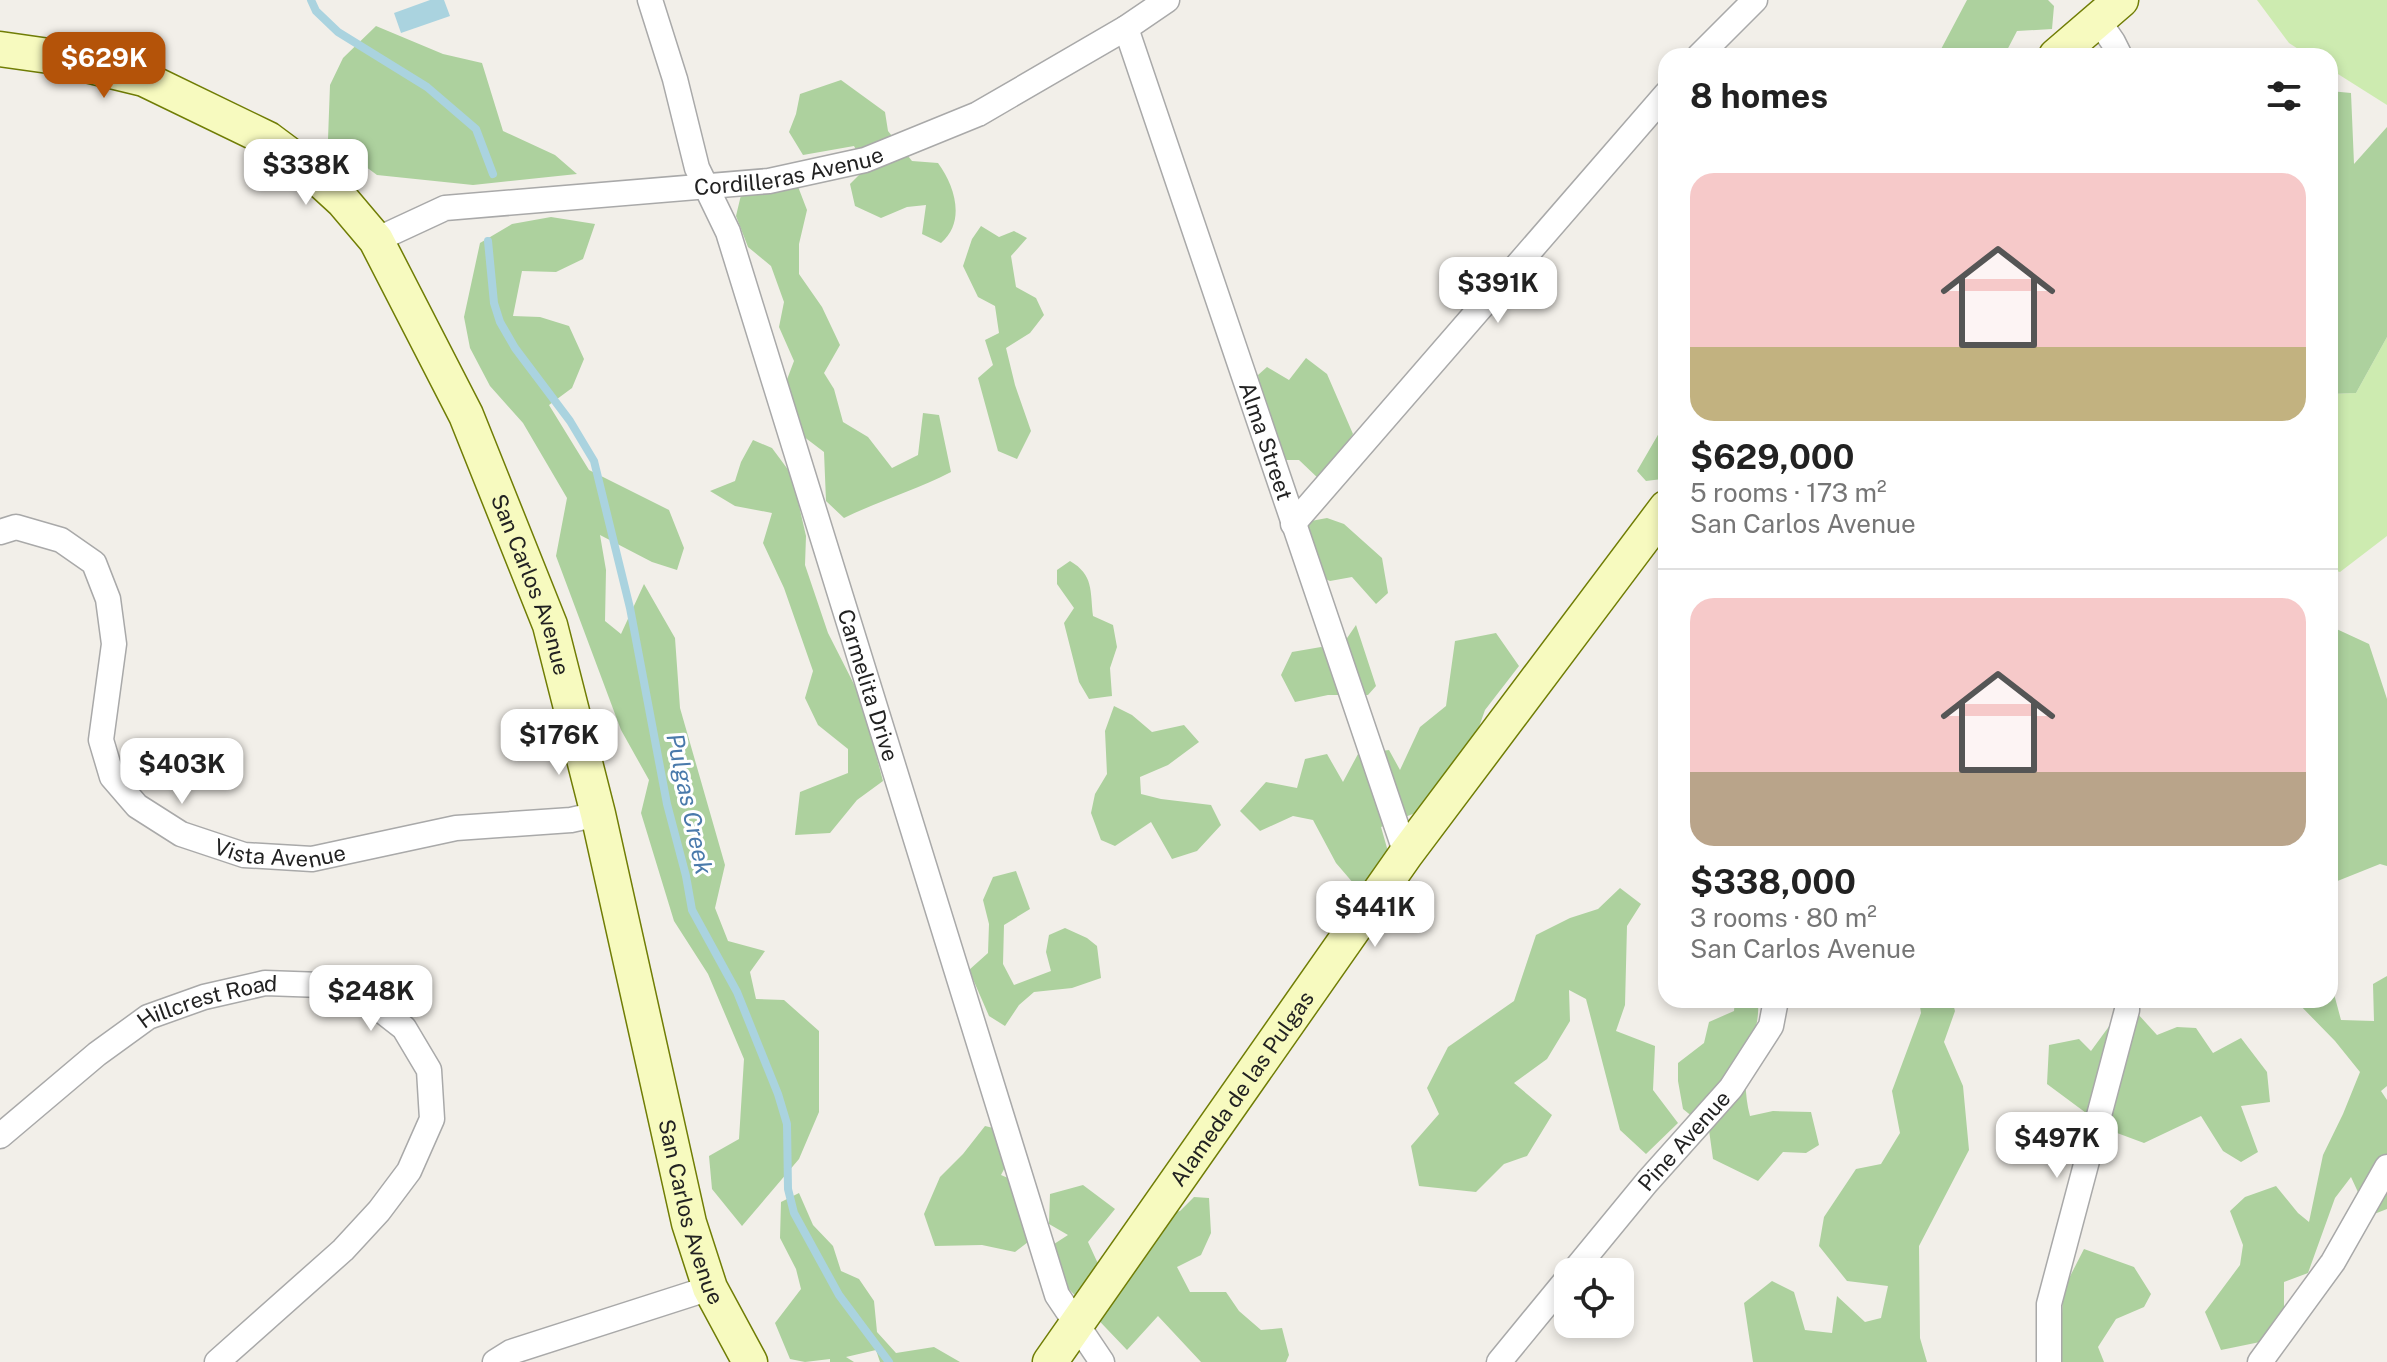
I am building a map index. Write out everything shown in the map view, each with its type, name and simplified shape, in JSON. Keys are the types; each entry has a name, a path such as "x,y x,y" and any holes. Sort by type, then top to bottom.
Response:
{"main road":[{"path":"2065,48 2109,10"},
{"name":"San Carlos Avenue","path":"0,49 49,56 144,79 268,139 343,201 376,240 466,415 550,625 598,814 689,1223 710,1288 750,1362"},
{"name":"Alameda de las Pulgas","path":"1050,1362 1406,854 1658,519"}],"street":[{"name":"Carmelita Drive","path":"650,0 675,79 697,168 728,232 1057,1295 1102,1362"},
{"name":"Cordilleras Avenue","path":"376,240 445,208 769,181 865,160 978,114 1126,28 1167,0"},
{"path":"1707,48 1755,0"},
{"path":"2109,10 2116,48"},
{"name":"Alma Street","path":"1126,28 1406,854"},
{"path":"1293,524 1658,103"},
{"name":"Vista Avenue","path":"0,532 16,527 61,540 94,563 108,599 114,644 101,740 112,777 137,806 181,834 244,855 312,859 456,828 571,820 598,814"},
{"name":"Hillcrest Road","path":"0,1136 97,1054 148,1017 204,997 265,983 322,985 368,1000 404,1028 429,1070 432,1119 409,1171 379,1211 343,1250 217,1362"},
{"name":"Pine Avenue","path":"1585,1258 1731,1088 1771,1026 1774,1008"},
{"path":"2049,1362 2049,1304 2127,1008"},
{"path":"2260,1362 2333,1262 2387,1167"},
{"path":"495,1362 511,1352 710,1288"},
{"path":"1499,1362 1554,1295"}],"green space":[{"path":"1967,0 2048,0 2054,6 2052,29 2017,31 2008,48 1942,48"},
{"path":"2257,0 2387,0 2387,105 2338,74 2338,48 2297,48 2289,43"},
{"path":"376,26 443,54 482,63 503,131 555,155 577,174 473,185 377,175 328,139 330,85 343,58"},
{"path":"841,80 885,112 888,131 912,161 938,163 944,172 953,193 956,215 949,234 941,243 922,234 926,205 907,207 881,218 855,206 850,184 866,168 854,146 803,155 789,132 800,94"},
{"path":"2338,92 2351,93 2354,164 2387,127 2387,337 2356,393 2338,394"},
{"path":"797,184 807,210 799,244 799,274 822,307 840,345 824,373 834,389 843,422 868,437 892,468 918,455 923,413 939,415 951,472 844,518 826,501 824,452 774,414 794,361 779,327 784,302 771,266 748,247 736,216 741,195"},
{"path":"551,217 595,224 583,259 556,272 522,271 513,316 540,317 569,326 584,359 572,388 549,405 589,470 669,510 684,548 677,570 652,562 600,535 606,570 605,621 621,634 644,584 675,638 680,708 725,865 715,908 728,941 765,951 750,972 756,999 784,1000 819,1031 819,1112 799,1159 742,1226 712,1189 709,1156 739,1139 744,1059 708,974 674,921 641,813 649,780 621,730 556,556 567,498 523,423 490,386 470,348 464,317 480,243 512,224"},
{"path":"981,226 999,237 1014,231 1027,238 1011,256 1016,287 1036,298 1044,315 1030,333 1006,348 1031,431 1017,459 998,451 978,378 993,365 985,340 999,333 995,306 978,297 963,266 972,239"},
{"path":"2387,337 2387,536 2340,572 2338,394 2356,393"},
{"path":"1306,358 1327,374 1353,434 1320,480 1299,460 1276,460 1266,428 1258,375 1267,367 1289,380"},
{"path":"1658,435 1658,480 1646,481 1637,471"},
{"path":"753,440 772,448 792,475 806,536 805,565 828,633 861,698 883,781 857,800 830,833 795,835 800,792 848,773 848,749 818,725 805,698 813,671 784,588 763,543 772,513 735,506 710,491 735,481"},
{"path":"1327,518 1344,524 1382,558 1388,593 1376,604 1352,577 1330,581 1304,570 1295,552 1311,521"},
{"path":"1070,561 1087,578 1093,616 1113,625 1117,647 1110,668 1112,696 1089,699 1079,682 1064,623 1074,608 1057,584 1057,570"},
{"path":"1356,625 1376,686 1368,695 1328,695 1295,702 1281,675 1292,652 1321,647 1344,653 1343,644"},
{"path":"2338,630 2369,644 2387,699 2387,866 2380,864 2338,881"},
{"path":"1496,633 1519,666 1485,710 1475,738 1415,813 1381,827 1391,862 1371,882 1354,884 1336,863 1313,820 1293,816 1260,831 1240,811 1266,782 1297,788 1305,759 1327,754 1343,782 1358,754 1389,750 1400,770 1420,727 1446,706 1455,641"},
{"path":"1114,706 1132,715 1152,732 1184,725 1199,742 1168,765 1140,777 1141,794 1211,805 1221,825 1197,851 1172,859 1151,822 1115,846 1101,840 1091,813 1095,794 1107,774 1105,731"},
{"path":"1016,871 1030,909 1004,925 1003,964 1014,985 1051,971 1046,952 1049,935 1065,928 1097,946 1101,978 1072,988 1034,992 1019,1005 1005,1026 989,1016 969,970 988,953 989,924 983,900 993,877"},
{"path":"1620,888 1641,904 1627,926 1625,1005 1616,1031 1655,1046 1653,1090 1678,1123 1646,1154 1620,1130 1586,999 1569,990 1570,1021 1547,1059 1514,1083 1552,1115 1527,1156 1504,1164 1476,1192 1419,1186 1411,1146 1439,1114 1427,1088 1448,1047 1514,1001 1536,935 1570,918 1598,909"},
{"path":"2387,976 2387,1086 2381,1091 2387,1100 2387,1209 2369,1216 2351,1177 2335,1198 2308,1273 2284,1282 2284,1310 2260,1342 2221,1350 2205,1312 2240,1265 2243,1245 2230,1211 2245,1197 2276,1186 2309,1222 2323,1155 2360,1072 2303,1008 2338,1008 2341,1020 2374,1021 2373,984"},
{"path":"1734,1008 1758,1008 1746,1072 1750,1116 1773,1111 1811,1112 1819,1145 1806,1153 1783,1152 1758,1181 1713,1159 1709,1130 1683,1109 1678,1081 1678,1063 1704,1043 1709,1022 1734,1011"},
{"path":"1920,1008 1954,1008 1944,1042 1963,1086 1969,1150 1919,1246 1920,1338 1927,1362 1753,1362 1744,1303 1772,1281 1794,1292 1805,1330 1832,1333 1837,1296 1865,1322 1881,1318 1888,1286 1847,1281 1819,1246 1824,1217 1856,1169 1881,1164 1900,1133 1892,1091"},
{"path":"2137,1013 2157,1035 2177,1027 2196,1028 2213,1053 2241,1038 2267,1072 2270,1102 2241,1106 2258,1152 2241,1162 2223,1151 2201,1116 2144,1143 2109,1130 2047,1084 2049,1045 2079,1039 2091,1051 2110,1025"},
{"path":"985,1126 1010,1132 1015,1148 1001,1175 1027,1186 1028,1242 1015,1252 982,1245 935,1246 924,1214 940,1177"},
{"path":"1083,1185 1115,1209 1088,1242 1100,1268 1159,1216 1180,1211 1194,1197 1209,1198 1211,1233 1201,1255 1177,1267 1190,1292 1226,1292 1239,1311 1261,1330 1282,1328 1289,1355 1286,1362 1201,1362 1158,1316 1127,1350 1065,1285 1051,1246 1068,1235 1049,1224 1050,1194"},
{"path":"799,1193 813,1225 833,1246 841,1271 859,1279 874,1301 877,1332 896,1353 934,1347 960,1362 880,1362 876,1350 846,1357 854,1362 790,1359 775,1323 801,1289 796,1269 780,1238 781,1202"},
{"path":"2084,1249 2134,1267 2151,1294 2144,1307 2116,1319 2098,1347 2104,1362 2060,1362 2063,1290"}],"water":[{"path":"430,0 444,0 450,16 401,33 394,13"}],"waterway":[{"name":"Pulgas Creek","path":"311,0 316,11 338,32 427,87 476,129 493,174"},
{"name":"Pulgas Creek","path":"488,241 494,303 500,322 515,348 570,421 594,461 630,608 667,804 692,910 737,992 778,1094 787,1124 788,1189 794,1213 839,1295 889,1362"}]}
